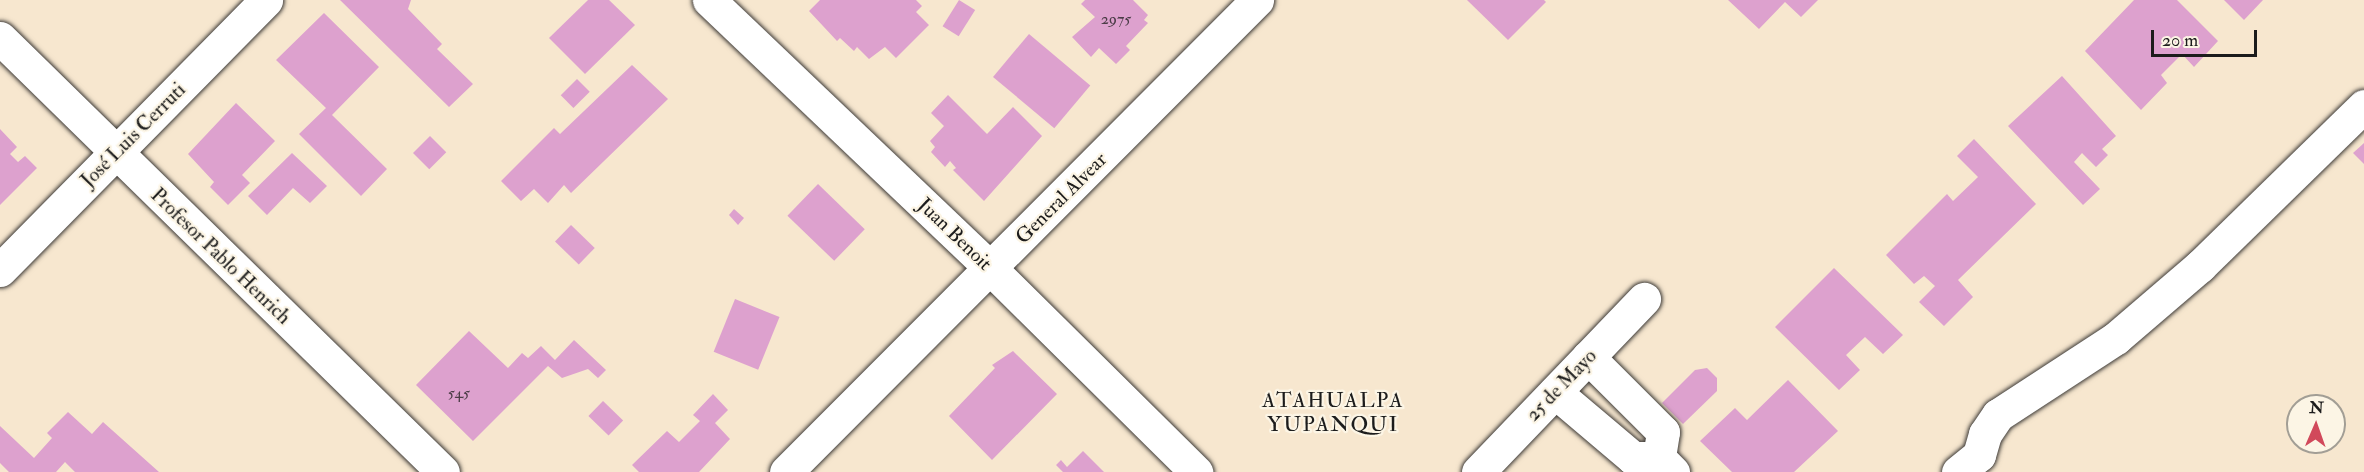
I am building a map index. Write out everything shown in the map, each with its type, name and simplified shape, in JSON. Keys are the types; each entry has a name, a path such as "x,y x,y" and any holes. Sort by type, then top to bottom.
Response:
{"street":[{"name":"José Luis Cerruti","path":"0,270 266,0"},
{"name":"Juan Benoit","path":"709,0 991,269 1196,472"},
{"name":"General Alvear","path":"786,472 1257,0"},
{"name":"Profesor Pablo Henrich","path":"0,38 443,472"},
{"path":"1961,472 1979,454 1985,434 1998,415 2116,338 2200,266 2364,106"},
{"name":"25 de Mayo","path":"1478,472 1644,299"},
{"path":"1555,392 1632,458 1666,465 1663,432 1588,357"}],"building":[{"path":"340,0 411,0 408,9 442,44 437,49 473,84 449,107"},
{"path":"588,0 609,0 635,25 585,74 549,38"},
{"path":"820,0 916,0 922,6 916,12 929,25 896,58 885,47 869,59 857,47 854,51 840,38 837,41 809,11"},
{"path":"959,0 975,10 959,36 943,26"},
{"path":"1085,0 1133,0 1148,15 1144,20 1148,23 1126,46 1130,50 1116,64 1099,48 1091,57 1072,37 1095,17 1081,4"},
{"path":"1467,0 1544,0 1546,2 1508,40"},
{"path":"1728,0 1818,0 1801,17 1785,2 1759,29"},
{"path":"2134,0 2177,0 2218,41 2194,67 2182,54 2161,75 2167,83 2141,110 2085,51"},
{"path":"2224,0 2263,0 2244,20"},
{"path":"324,13 379,67 332,115 387,169 361,196 299,134 326,108 276,60"},
{"path":"1029,34 1090,85 1054,128 993,77"},
{"path":"632,65 668,99 571,193 564,185 548,203 534,189 521,201 501,181 554,128 560,134"},
{"path":"2062,76 2116,136 2102,149 2108,155 2096,167 2082,153 2074,162 2100,189 2083,205 2008,126"},
{"path":"577,79 590,92 573,108 561,95"},
{"path":"948,95 987,134 1013,107 1042,136 984,201 953,170 956,168 950,161 945,167 931,152 935,147 930,141 944,126 931,113"},
{"path":"236,103 275,141 242,175 250,183 228,205 210,187 214,182 188,154"},
{"path":"0,129 17,147 10,154 18,162 25,156 37,168 0,205"},
{"path":"430,136 446,152 429,169 413,153"},
{"path":"1974,139 2036,204 1958,280 1973,297 1944,326 1919,302 1935,286 1924,276 1914,284 1886,255 1947,194 1953,201 1978,177 1957,156"},
{"path":"2364,143 2364,164 2353,153"},
{"path":"292,153 327,186 310,203 293,188 267,215 248,196"},
{"path":"818,184 865,229 834,261 787,216"},
{"path":"734,209 744,218 738,225 729,215"},
{"path":"571,225 595,248 579,264 555,242"},
{"path":"1834,268 1903,335 1883,354 1865,337 1846,355 1860,370 1839,390 1775,327"},
{"path":"735,299 780,317 758,370 714,352"},
{"path":"469,331 508,368 522,353 528,358 541,346 555,360 574,340 606,370 598,378 588,369 562,378 548,366 473,441 416,385"},
{"path":"1013,351 1057,394 992,460 949,416 995,368 992,365"},
{"path":"1707,368 1717,378 1717,391 1683,424 1662,403 1695,370"},
{"path":"1788,380 1838,431 1794,472 1732,472 1700,441 1735,408 1747,420"},
{"path":"713,394 728,410 715,423 730,439 699,472 639,472 632,465 667,431 679,442 700,421 693,415"},
{"path":"603,401 623,420 609,436 588,416"},
{"path":"68,412 92,434 103,422 159,472 75,472 65,462 56,472 9,472 0,463 0,426 34,458 52,438 47,433"},
{"path":"1083,451 1104,472 1063,472 1056,465 1061,460 1067,467"}],"district":[{"name":"ATAHUALPA YUPANQUI","path":"1333,413"}]}
